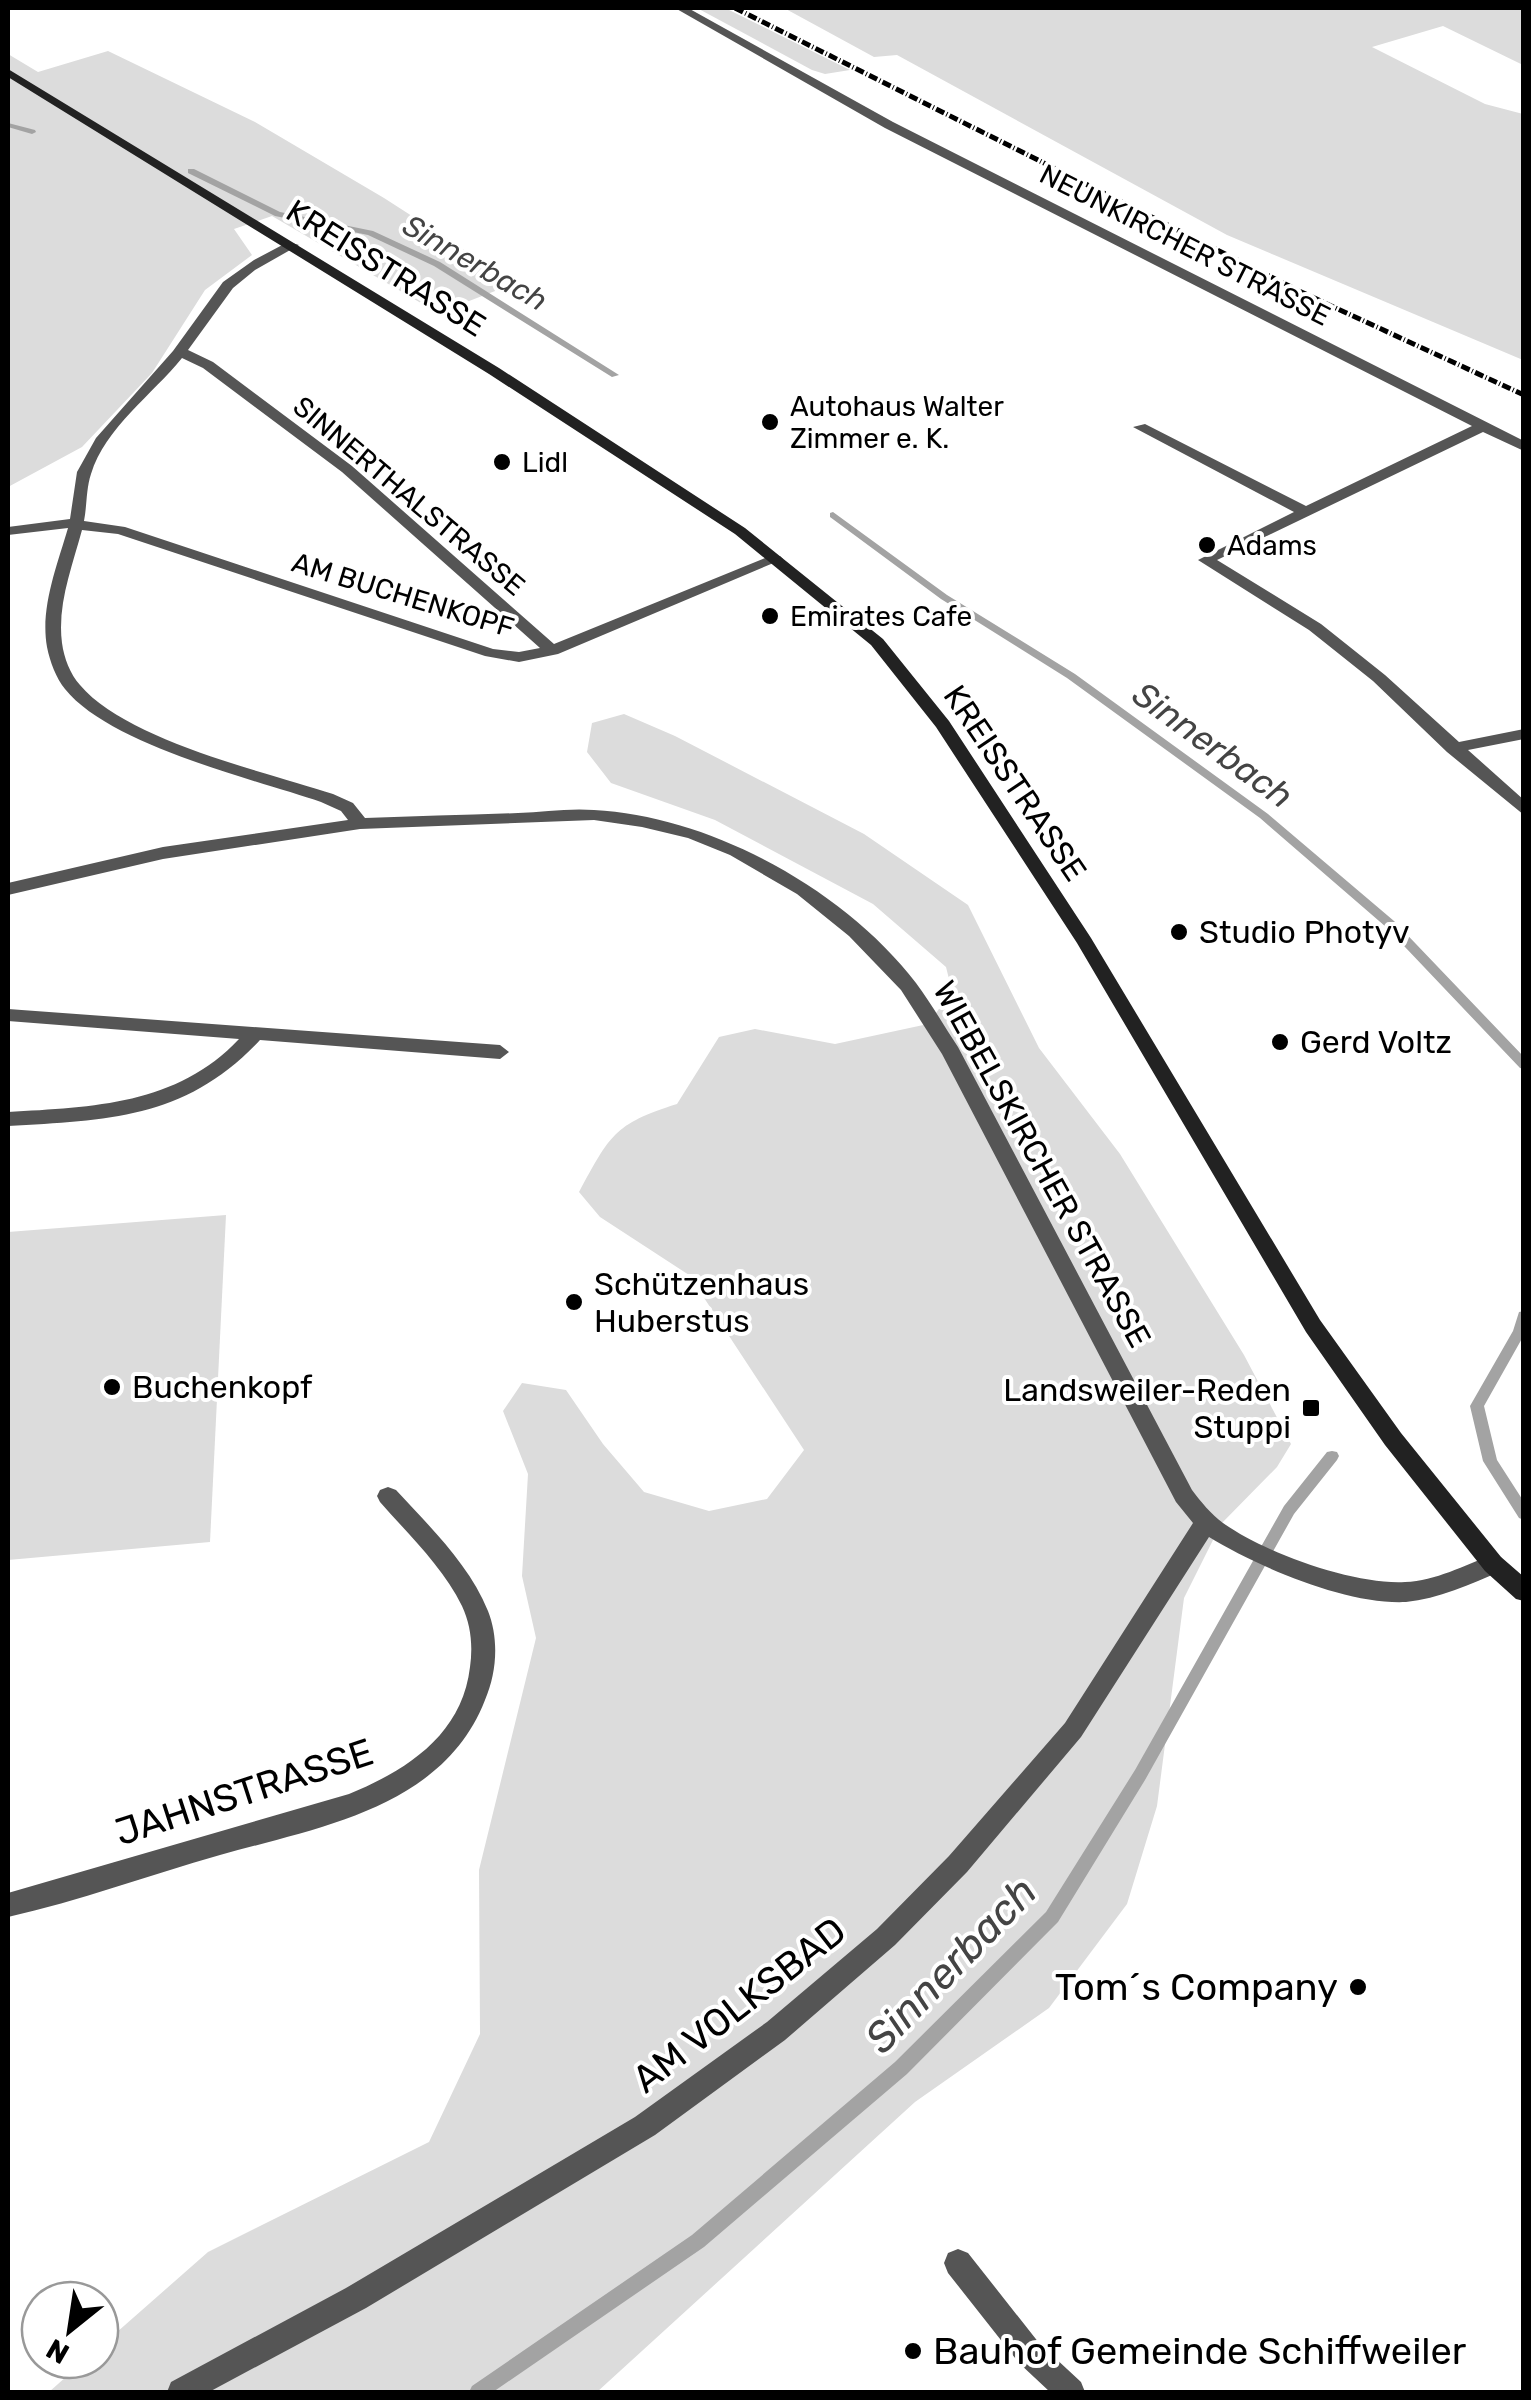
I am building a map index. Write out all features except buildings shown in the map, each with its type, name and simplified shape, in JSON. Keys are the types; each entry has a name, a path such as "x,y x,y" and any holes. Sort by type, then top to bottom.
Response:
{"main road":[{"name":"KREISSTRASSE","path":"8,72 615,449 740,531 877,642 943,724 1085,942 1314,1326 1393,1439 1493,1564 1524,1592"}],"street":[{"name":"NEUNKIRCHER STRASSE","path":"681,8 890,125 1524,446"},
{"path":"293,246 249,268 227,286 180,351 106,437 84,471 76,524 53,612 54,636 72,687 95,708 132,728 328,798 347,807 360,824"},
{"name":"SINNERTHALSTRASSE","path":"180,351 208,365 346,469 552,651"},
{"path":"1486,426 1206,560 1315,627 1379,678 1524,810"},
{"path":"1140,427 1306,512"},
{"name":"AM BUCHENKOPF","path":"8,531 38,524 120,530 491,653 520,657 552,651 775,560"},
{"path":"1452,748 1524,734"},
{"name":"WIEBELSKIRCHER STRASSE","path":"8,889 199,846 360,824 594,816 694,834 736,852 803,890 855,932 908,986 951,1052 1184,1496 1206,1522 1241,1543 1344,1584 1402,1592 1429,1588 1493,1564"},
{"path":"8,1014 500,1052"},
{"path":"8,1118 97,1110 182,1095 212,1078 255,1034"},
{"name":"JAHNSTRASSE","path":"8,1905 302,1820 380,1792 431,1762 460,1730 476,1696 483,1656 476,1611 430,1544 388,1496"},
{"name":"AM VOLKSBAD","path":"182,2392 356,2298 644,2126 776,2031 886,1937 958,1864 1072,1730 1206,1522"},
{"path":"958,2263 1029,2352 1071,2392"}],"shaded area":[{"path":"697,8 725,8 850,70 825,74 812,70"},
{"path":"784,8 1523,8 1523,65 1443,26 1372,47 1485,104 1523,114 1523,360 1227,235 897,55 874,57"},
{"path":"108,51 255,122 384,198 516,283 438,313 272,216 234,229 252,255 205,290 152,373 82,447 8,487 8,54 38,72"},
{"path":"624,714 675,736 864,834 968,905 1039,1048 1120,1154 1244,1355 1291,1444 1277,1467 1221,1524 1184,1598 1157,1806 1127,1904 1049,2008 915,2102 597,2392 49,2392 62,2380 120,2380 120,2329 208,2252 429,2142 480,2034 479,1870 536,1638 522,1576 528,1474 503,1411 522,1383 566,1390 603,1444 644,1492 709,1511 767,1499 804,1450 689,1275 600,1217 579,1192 616,1134 639,1118 677,1104 719,1037 755,1029 835,1044 928,1024 952,991 946,967 873,904 715,820 611,783 587,752 592,723"},
{"name":"Buchenkopf","path":"226,1215 210,1542 8,1560 8,1232"}],"waterway":[{"name":"Sinnerbach","path":"8,125 32,132"},
{"name":"Sinnerbach","path":"191,171 278,214 370,233 437,264 615,375"},
{"name":"Sinnerbach","path":"833,515 944,597 1071,676 1264,816 1390,924 1524,1065"},
{"path":"1524,1316 1477,1406 1490,1461 1524,1514"},
{"name":"Sinnerbach","path":"478,2392 698,2241 901,2068 1052,1917 1140,1775 1289,1510 1332,1456"}],"railway":[{"path":"735,8 1299,291 1524,395"}],"place":[{"name":"Autohaus Walter Zimmer e. K.","path":"770,422"},
{"name":"Lidl","path":"502,462"},
{"name":"Adams","path":"1207,545"},
{"name":"Emirates Cafe","path":"770,616"},
{"name":"Studio Photyv","path":"1179,932"},
{"name":"Gerd Voltz","path":"1280,1042"},
{"name":"Schützenhaus Huberstus","path":"574,1302"},
{"name":"Buchenkopf","path":"112,1387"},
{"name":"Landsweiler-Reden Stuppi","path":"1311,1408"},
{"name":"Tom´s Company","path":"1358,1987"},
{"name":"Bauhof Gemeinde Schiffweiler","path":"913,2351"}]}
